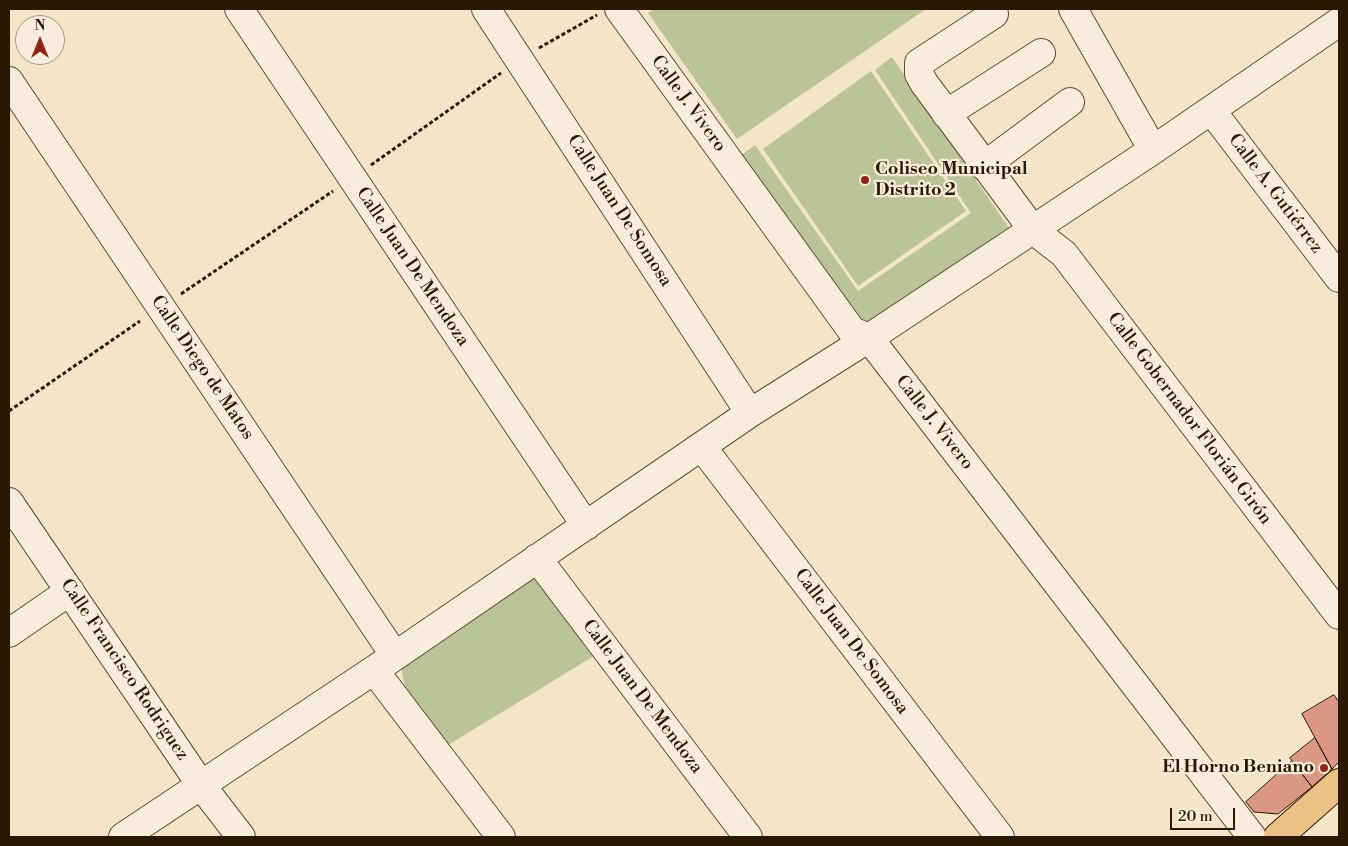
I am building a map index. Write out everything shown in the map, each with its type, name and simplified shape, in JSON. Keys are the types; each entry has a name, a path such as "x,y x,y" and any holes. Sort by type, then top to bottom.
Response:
{"main road":[{"path":"1278,837 1339,783"}],"street":[{"name":"Calle Juan De Mendoza","path":"239,9 586,526"},
{"name":"Calle Juan De Somosa","path":"486,9 750,413"},
{"path":"1073,9 1153,150"},
{"name":"Calle J. Vivero","path":"610,11 852,331 869,338 1252,837"},
{"name":"Calle Gobernador Florián Girón","path":"994,14 919,63 919,74 946,114 1033,230 1064,254 1339,615"},
{"path":"123,837 384,663 750,413 869,338 1033,230 1339,22"},
{"path":"946,114 1041,53"},
{"name":"Calle Diego de Matos","path":"9,81 162,307 384,663 501,837"},
{"path":"984,166 1070,102"},
{"name":"Calle A. Gutiérrez","path":"1211,110 1339,278"},
{"name":"Calle Juan De Somosa","path":"702,447 1000,837"},
{"name":"Calle Francisco Rodriguez","path":"9,502 201,784 241,837"},
{"name":"Calle Juan De Mendoza","path":"537,558 748,837"},
{"path":"9,633 70,591"}],"path":[{"path":"9,411 353,178 520,59 610,11"}],"green space":[{"path":"655,9 926,9 737,139 648,13"},
{"path":"892,57 1011,231 867,326 850,315 736,159 755,145 858,291 971,213 875,70"},
{"name":"Coliseo Municipal Distrito 2","path":"871,71 966,211 858,286 763,149"},
{"path":"538,578 599,653 448,745 444,744 405,687 401,668 527,582"}],"building":[{"path":"1334,695 1339,702 1339,762 1332,769 1302,714"},
{"path":"1315,738 1332,769 1312,787 1290,758"},
{"path":"1292,761 1312,787 1278,814 1254,812 1246,802"}],"place":[{"name":"Coliseo Municipal Distrito 2","path":"865,180"},
{"name":"El Horno Beniano","path":"1324,768"}]}
